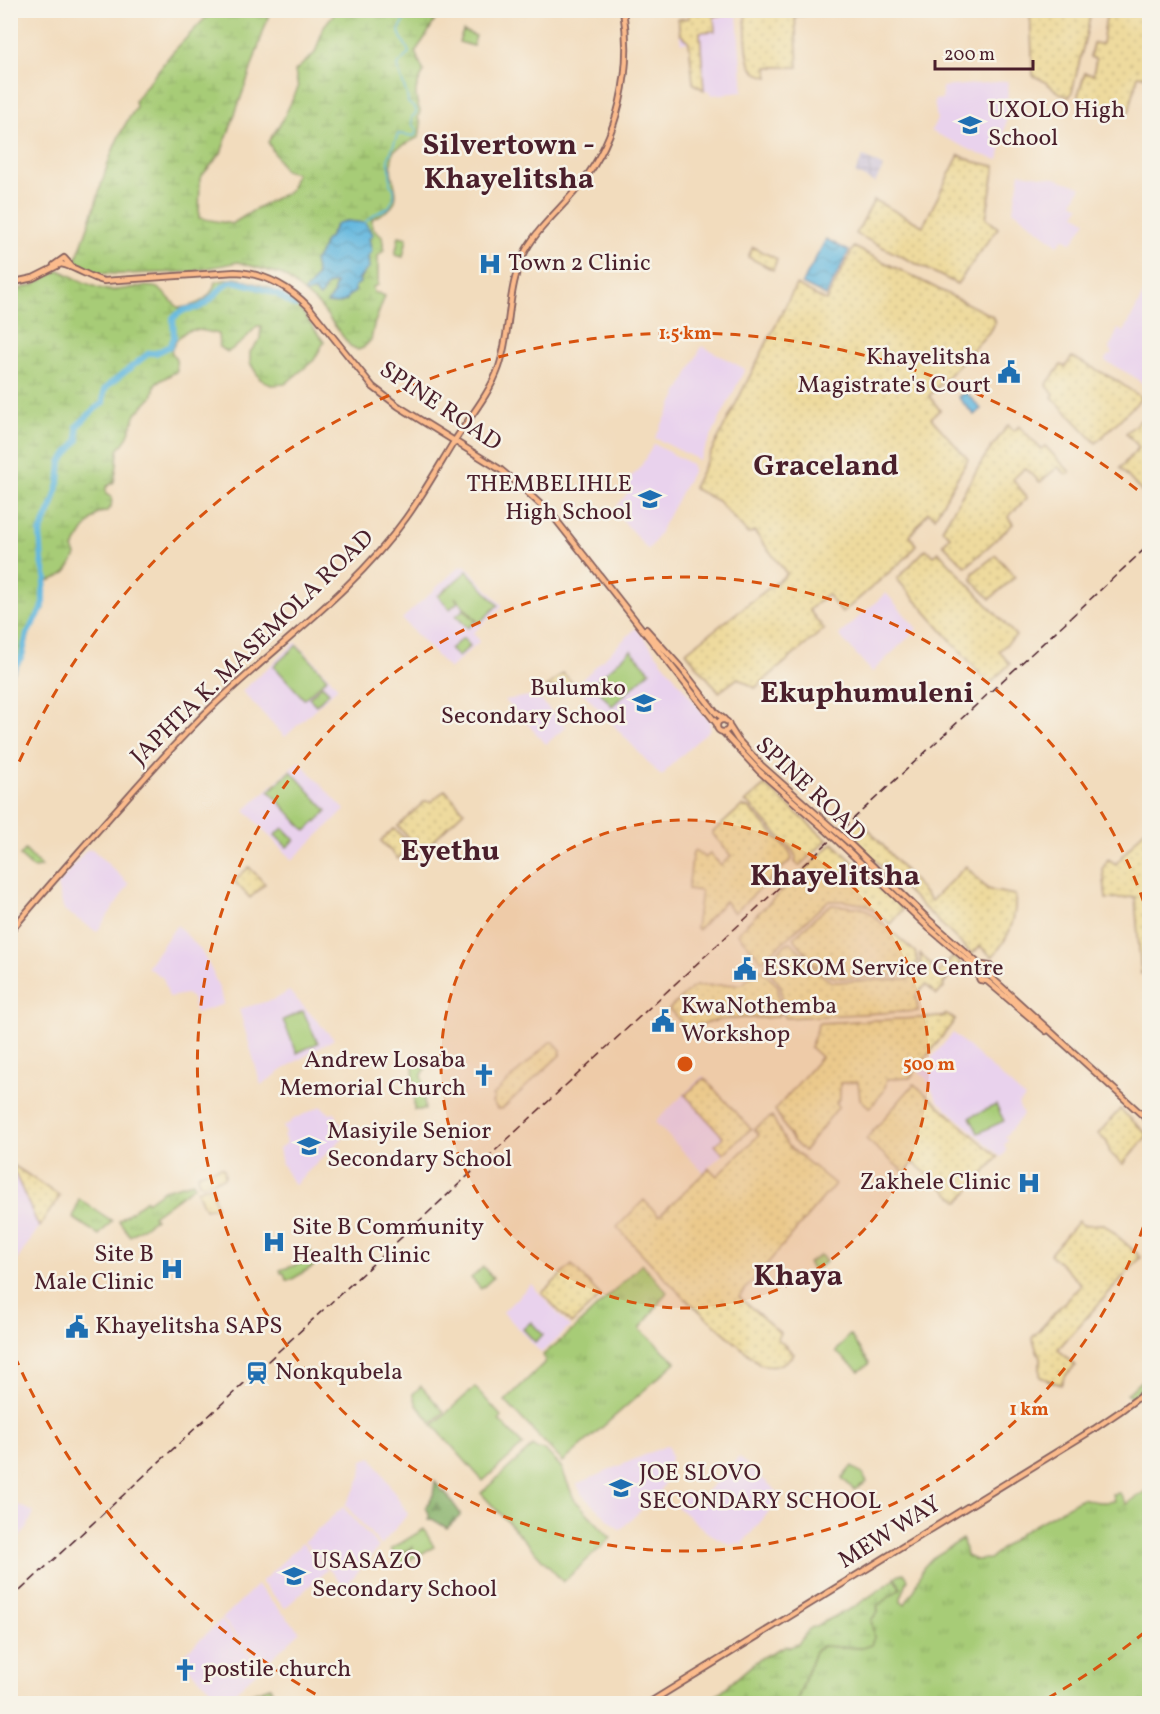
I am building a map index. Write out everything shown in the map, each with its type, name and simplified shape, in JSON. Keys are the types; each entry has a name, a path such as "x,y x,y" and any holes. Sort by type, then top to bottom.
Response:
{"main road":[{"name":"JAPHTA K. MASEMOLA ROAD","path":"10,932 197,721 340,592 375,556 417,502 487,391 498,368 513,284 525,253 537,234 586,177 612,126 621,97 625,62 623,10"},
{"name":"SPINE ROAD","path":"10,283 28,280 63,262 90,277 109,281 235,272 257,275 276,282 292,292 309,306 373,387 501,470 541,504 565,529 628,609 717,724 718,730 723,732 759,771 830,830 846,840 929,920 981,966 986,965 991,968 993,973 990,980"},
{"name":"SPINE ROAD","path":"628,609 667,651 716,713 728,722 738,740 830,830 841,844 930,929 974,966 980,980 990,980 1149,1122"},
{"path":"717,724 724,719"},
{"name":"SPINE ROAD","path":"723,732 728,730 729,726"},
{"path":"977,972 981,966"},
{"name":"MEW WAY","path":"647,1704 1094,1429 1149,1389"}],"shaded area":[{"path":"737,15 743,92 713,95 693,83 689,42 681,43 678,22"},
{"name":"UXOLO High School","path":"1008,81 1007,117 999,160 979,154 931,131 937,119 934,100 942,99 942,87"},
{"path":"863,156 883,167 875,183 855,173"},
{"path":"1020,173 1055,178 1081,187 1073,202 1080,207 1075,214 1086,221 1072,243 1064,238 1058,245 1013,210"},
{"path":"1149,283 1149,389 1133,376 1105,361 1112,353 1109,349 1118,329 1124,332"},
{"path":"702,346 745,369 699,460 655,438"},
{"name":"THEMBELIHLE High School","path":"654,444 691,464 693,470 648,550 614,510 631,489 625,481 638,471"},
{"path":"465,565 503,606 473,633 480,641 449,669 402,619 460,566"},
{"path":"886,593 917,629 872,672 839,635"},
{"name":"Bulumko Secondary School","path":"636,628 710,722 710,729 663,775 660,775 576,685"},
{"path":"296,642 338,687 285,737 242,691"},
{"path":"536,695 566,727 546,744 505,700"},
{"path":"299,761 345,810 292,860 245,810"},
{"path":"92,849 129,884 97,932 64,910 57,886 86,850"},
{"path":"177,925 200,949 212,971 224,1004 196,1013 192,998 186,994 169,997 163,978 147,967"},
{"path":"289,991 334,1039 261,1085 239,1009 276,999"},
{"path":"953,1033 1025,1098 1018,1104 1023,1115 1005,1137 1008,1140 1004,1145 1006,1152 1001,1157 937,1100 925,1077 919,1072"},
{"path":"703,1076 751,1129 703,1172 655,1122"},
{"name":"Masiyile Senior Secondary School","path":"321,1106 330,1114 335,1113 346,1135 294,1185 282,1164 279,1148 287,1143 283,1135 286,1133 283,1127 290,1121"},
{"path":"13,1165 60,1196 11,1269 10,1168"},
{"path":"531,1284 570,1327 541,1353 503,1312"},
{"name":"JOE SLOVO SECONDARY SCHOOL","path":"668,1445 671,1456 669,1474 660,1492 620,1530 582,1495 577,1484"},
{"path":"372,1457 408,1514 381,1545 345,1505 361,1476 363,1460"},
{"path":"739,1457 782,1496 741,1545 739,1543 732,1545 708,1533 676,1506 686,1495 696,1503"},
{"path":"11,1502 34,1512 26,1530 11,1546"},
{"path":"343,1507 379,1547 345,1587 304,1542"},
{"name":"USASAZO Secondary School","path":"302,1543 327,1570 285,1608 261,1582"},
{"path":"257,1585 300,1632 263,1666 222,1619"},
{"path":"221,1620 261,1668 224,1702 179,1659"}],"green space":[{"path":"212,11 270,11 221,153 200,178 199,218 232,224 290,191 296,173 284,170 268,142 282,121 298,88 295,71 315,53 324,26 336,11 440,11 415,52 424,72 416,91 420,111 418,118 421,124 419,137 394,150 391,168 396,191 395,199 389,209 372,219 372,227 382,236 384,250 378,256 378,285 373,287 374,293 385,296 371,340 363,348 358,350 350,346 320,306 283,275 238,262 189,272 94,273 80,267 76,259 116,143 136,108 135,100 171,54","holes":["348,221 364,275 343,302 328,303 336,283 305,290 317,275 315,261 326,240 339,223"]},
{"path":"463,31 476,36 473,46 459,42"},
{"path":"399,236 407,238 403,257 395,255"},
{"path":"59,270 101,289 154,287 162,291 179,308 202,301 210,293 215,282 236,278 268,287 290,300 303,313 324,342 314,360 285,384 271,385 260,379 250,363 250,352 260,339 261,326 257,326 242,342 228,352 219,347 218,334 190,330 180,337 171,351 176,359 177,371 156,383 152,397 136,414 127,438 118,450 114,482 106,487 106,494 112,498 111,507 106,512 98,513 87,526 73,548 76,555 69,569 59,577 48,581 44,593 45,608 30,632 24,656 11,678 11,291 33,285"},
{"path":"467,571 498,605 479,623 455,597 458,602 450,609 438,596"},
{"path":"464,609 476,621 468,628 456,616"},
{"path":"463,638 470,646 458,657 450,649"},
{"path":"297,645 327,678 304,699 274,666"},
{"path":"631,650 650,671 612,706 593,684"},
{"path":"322,685 329,692 316,705 309,698"},
{"path":"291,771 327,811 306,831 269,791"},
{"path":"283,828 295,840 287,847 275,835"},
{"path":"25,850 42,867 33,868 20,856"},
{"path":"303,1011 318,1043 297,1053 283,1020"},
{"path":"413,1056 426,1068 422,1075 425,1110 414,1110"},
{"path":"996,1105 1004,1121 978,1133 970,1117"},
{"path":"193,1182 194,1186 153,1216 155,1219 130,1236 119,1221 146,1200 147,1202 164,1190"},
{"path":"79,1199 112,1221 99,1235 73,1218"},
{"path":"306,1247 309,1248 317,1264 291,1280 286,1280 284,1273 280,1270 305,1262 308,1258"},
{"path":"821,1255 826,1262 813,1271 808,1263"},
{"path":"642,1264 667,1292 640,1329 676,1362 563,1462 505,1401 544,1363 543,1355 574,1329"},
{"path":"483,1267 493,1278 481,1289 471,1278"},
{"path":"531,1322 543,1335 535,1342 523,1329"},
{"path":"850,1335 869,1363 859,1371 836,1352"},
{"path":"1148,1374 1149,1381 1131,1398 1127,1394"},
{"path":"421,1386 444,1412 432,1423 417,1405 413,1394"},
{"path":"475,1387 501,1416 499,1420 523,1445 483,1481 433,1425"},
{"path":"533,1446 536,1449 545,1450 561,1467 574,1499 611,1538 563,1582 481,1493"},
{"path":"852,1466 862,1474 867,1482 854,1490 842,1478"},
{"path":"435,1482 460,1513 460,1516 447,1528 432,1519 429,1520 426,1507 433,1495"},
{"path":"1149,1489 1149,1703 796,1704 815,1651 823,1646 862,1648 874,1637 871,1620 878,1610 877,1606 901,1588 895,1577 904,1573 908,1579 901,1598 901,1602 905,1604 915,1589 923,1568 932,1558 963,1539 966,1556 975,1560 989,1559 1022,1532 1082,1498 1110,1502 1114,1501 1112,1494 1120,1493 1126,1504"},
{"path":"424,1529 434,1547 400,1565 396,1558 413,1547 395,1556 391,1549"},
{"path":"895,1579 901,1588 877,1606 878,1612 871,1620 874,1637 871,1645 862,1648 823,1646 815,1651 796,1703 703,1703 711,1700 759,1659 785,1646 798,1644 809,1629 854,1607"},
{"path":"270,1687 272,1690 269,1694 272,1695 275,1703 236,1703 247,1695"}],"sand":[{"path":"1107,10 1149,11 1149,77 1138,75 1129,112 1080,99 1078,95 1085,73 1093,75 1096,59 1090,57 1093,43 1102,44"},
{"path":"688,11 736,11 737,13 714,16 715,31 700,32 704,90 693,83 689,42 680,34 678,19 689,18"},
{"path":"745,11 804,11 805,15 795,16 798,67 767,67 768,77 754,70 747,49"},
{"path":"1030,11 1091,11 1069,97 1033,76"},
{"path":"959,155 975,162 995,166 986,218 998,228 957,284 856,234 874,200 923,226"},
{"path":"753,247 777,259 773,270 748,257"},
{"path":"854,247 992,316 995,322 992,329 929,396 940,410 931,418 968,459 935,517 928,512 910,536 916,545 908,556 842,613 827,594 809,610 824,629 755,688 738,678 719,692 686,652 787,574 754,531 748,534 718,501 693,488 796,285 826,301"},
{"path":"1072,357 1114,379 1141,399 1096,443 1052,397 1054,394 1046,385 1061,365 1065,367"},
{"path":"1149,413 1149,500 1120,468 1139,447 1126,433"},
{"path":"1008,425 1014,431 1019,426 1041,449 1045,446 1070,472 1067,475 1058,467 1040,482 1025,468 1013,479 1027,498 1008,517 1013,524 965,566 943,544 950,536 942,529 984,458"},
{"path":"926,549 934,556 939,552 1016,636 999,651 1010,664 989,684 897,579"},
{"path":"996,555 1015,577 990,599 972,580 973,573"},
{"path":"563,673 579,690 562,687 546,688"},
{"path":"765,785 827,840 799,866 795,862 793,851 745,802"},
{"path":"445,790 464,811 421,852 398,826 425,801 431,802"},
{"path":"742,806 750,809 790,852 792,859 734,913 725,901 698,930 696,928 701,891 688,889 693,852 695,850 705,858 710,854 721,865 731,856 712,833"},
{"path":"860,819 931,901 966,866 986,888 1015,895 1015,912 1011,928 992,957 980,946 972,954 846,832"},
{"path":"1149,824 1149,971 1141,974 1135,897 1106,899 1103,868 1108,859 1116,864"},
{"path":"393,829 411,846 398,859 381,841"},
{"path":"833,843 903,909 890,924 867,905 828,901 762,961 737,933"},
{"path":"249,867 265,884 250,898 234,881"},
{"path":"832,905 863,908 868,911 915,952 918,961 914,971 899,974 835,977 820,970 794,937"},
{"path":"791,942 823,976 832,982 906,979 919,970 920,954 938,973 953,957 961,964 943,984 944,987 937,995 926,985 916,994 918,1011 786,1018 783,1014 781,986 765,965 787,943"},
{"path":"760,969 778,986 779,1014 777,1017 728,1019 705,1023 682,1034 681,1022 669,1009 692,988 742,984"},
{"path":"947,1014 955,1020 910,1078 887,1079 884,1091 870,1108 860,1099 858,1082 840,1083 840,1099 836,1103 839,1106 804,1151 793,1141 775,1110 821,1057 810,1047 818,1023 941,1017"},
{"path":"550,1042 554,1042 561,1050 560,1055 502,1109 497,1109 492,1102 494,1099 492,1096"},
{"path":"704,1078 751,1129 723,1154 715,1145 723,1137 685,1095"},
{"path":"914,1084 998,1157 959,1202 914,1163 905,1173 866,1139"},
{"path":"1120,1109 1148,1135 1123,1164 1110,1153 1107,1142 1098,1134"},
{"path":"772,1116 787,1145 835,1184 739,1297 780,1333 777,1338 794,1354 782,1364 770,1367 760,1364 680,1294 617,1227 644,1200 659,1216 709,1168 717,1176 759,1135 754,1129"},
{"path":"13,1165 60,1196 39,1227 12,1167"},
{"path":"221,1167 224,1169 223,1178 199,1183 197,1176 199,1173"},
{"path":"212,1186 216,1207 205,1209 197,1191"},
{"path":"1078,1221 1082,1225 1104,1224 1141,1257 1058,1349 1075,1366 1064,1377 1061,1385 1040,1377 1040,1358 1032,1338 1081,1284 1050,1254"},
{"path":"572,1265 601,1296 571,1324 542,1293"}],"water":[{"path":"348,221 365,223 373,234 369,239 372,251 368,257 369,268 359,278 360,283 355,286 355,292 348,296 347,300 338,304 327,303 336,283 327,285 320,297 314,292 305,293 305,290 317,275 314,261 326,240 337,224"},
{"path":"826,239 849,251 826,296 802,284"},
{"path":"965,391 981,409 974,415 958,397"}],"waterway":[{"path":"363,224 375,214 389,207 394,197 394,189 390,184 388,159 398,134 414,136 417,132 412,125 412,117 416,109 408,103 398,65 409,53 399,31 409,10"},
{"path":"10,674 22,656 27,634 43,607 46,578 40,533 59,483 61,462 78,440 77,426 103,403 104,390 149,353 156,353 170,346 174,338 173,318 183,311 202,305 231,282 263,289 296,306 298,303"}],"railway":[{"path":"10,1600 1150,544"}],"place":[{"name":"UXOLO High School","path":"970,125"},
{"name":"Town 2 Clinic","path":"490,264"},
{"name":"Khayelitsha Magistrate's Court","path":"1009,372"},
{"name":"THEMBELIHLE High School","path":"650,499"},
{"name":"Bulumko Secondary School","path":"644,703"},
{"name":"ESKOM Service Centre","path":"745,969"},
{"name":"KwaNothemba Workshop","path":"663,1021"},
{"name":"Andrew Losaba Memorial Church","path":"484,1075"},
{"name":"Masiyile Senior Secondary School","path":"309,1146"},
{"name":"Zakhele Clinic","path":"1029,1183"},
{"name":"Site B Community Health Clinic","path":"274,1242"},
{"name":"Site B Male Clinic","path":"172,1269"},
{"name":"Khayelitsha SAPS","path":"77,1327"},
{"name":"Nonkqubela","path":"257,1373"},
{"name":"JOE SLOVO SECONDARY SCHOOL","path":"621,1488"},
{"name":"USASAZO Secondary School","path":"294,1576"},
{"name":"postile church","path":"185,1670"}],"district":[{"name":"Silvertown - Khayelitsha","path":"509,163"},
{"name":"Graceland","path":"826,467"},
{"name":"Ekuphumuleni","path":"867,694"},
{"name":"Eyethu","path":"450,852"},
{"name":"Khayelitsha","path":"835,877"},
{"name":"Khaya","path":"798,1277"}]}
